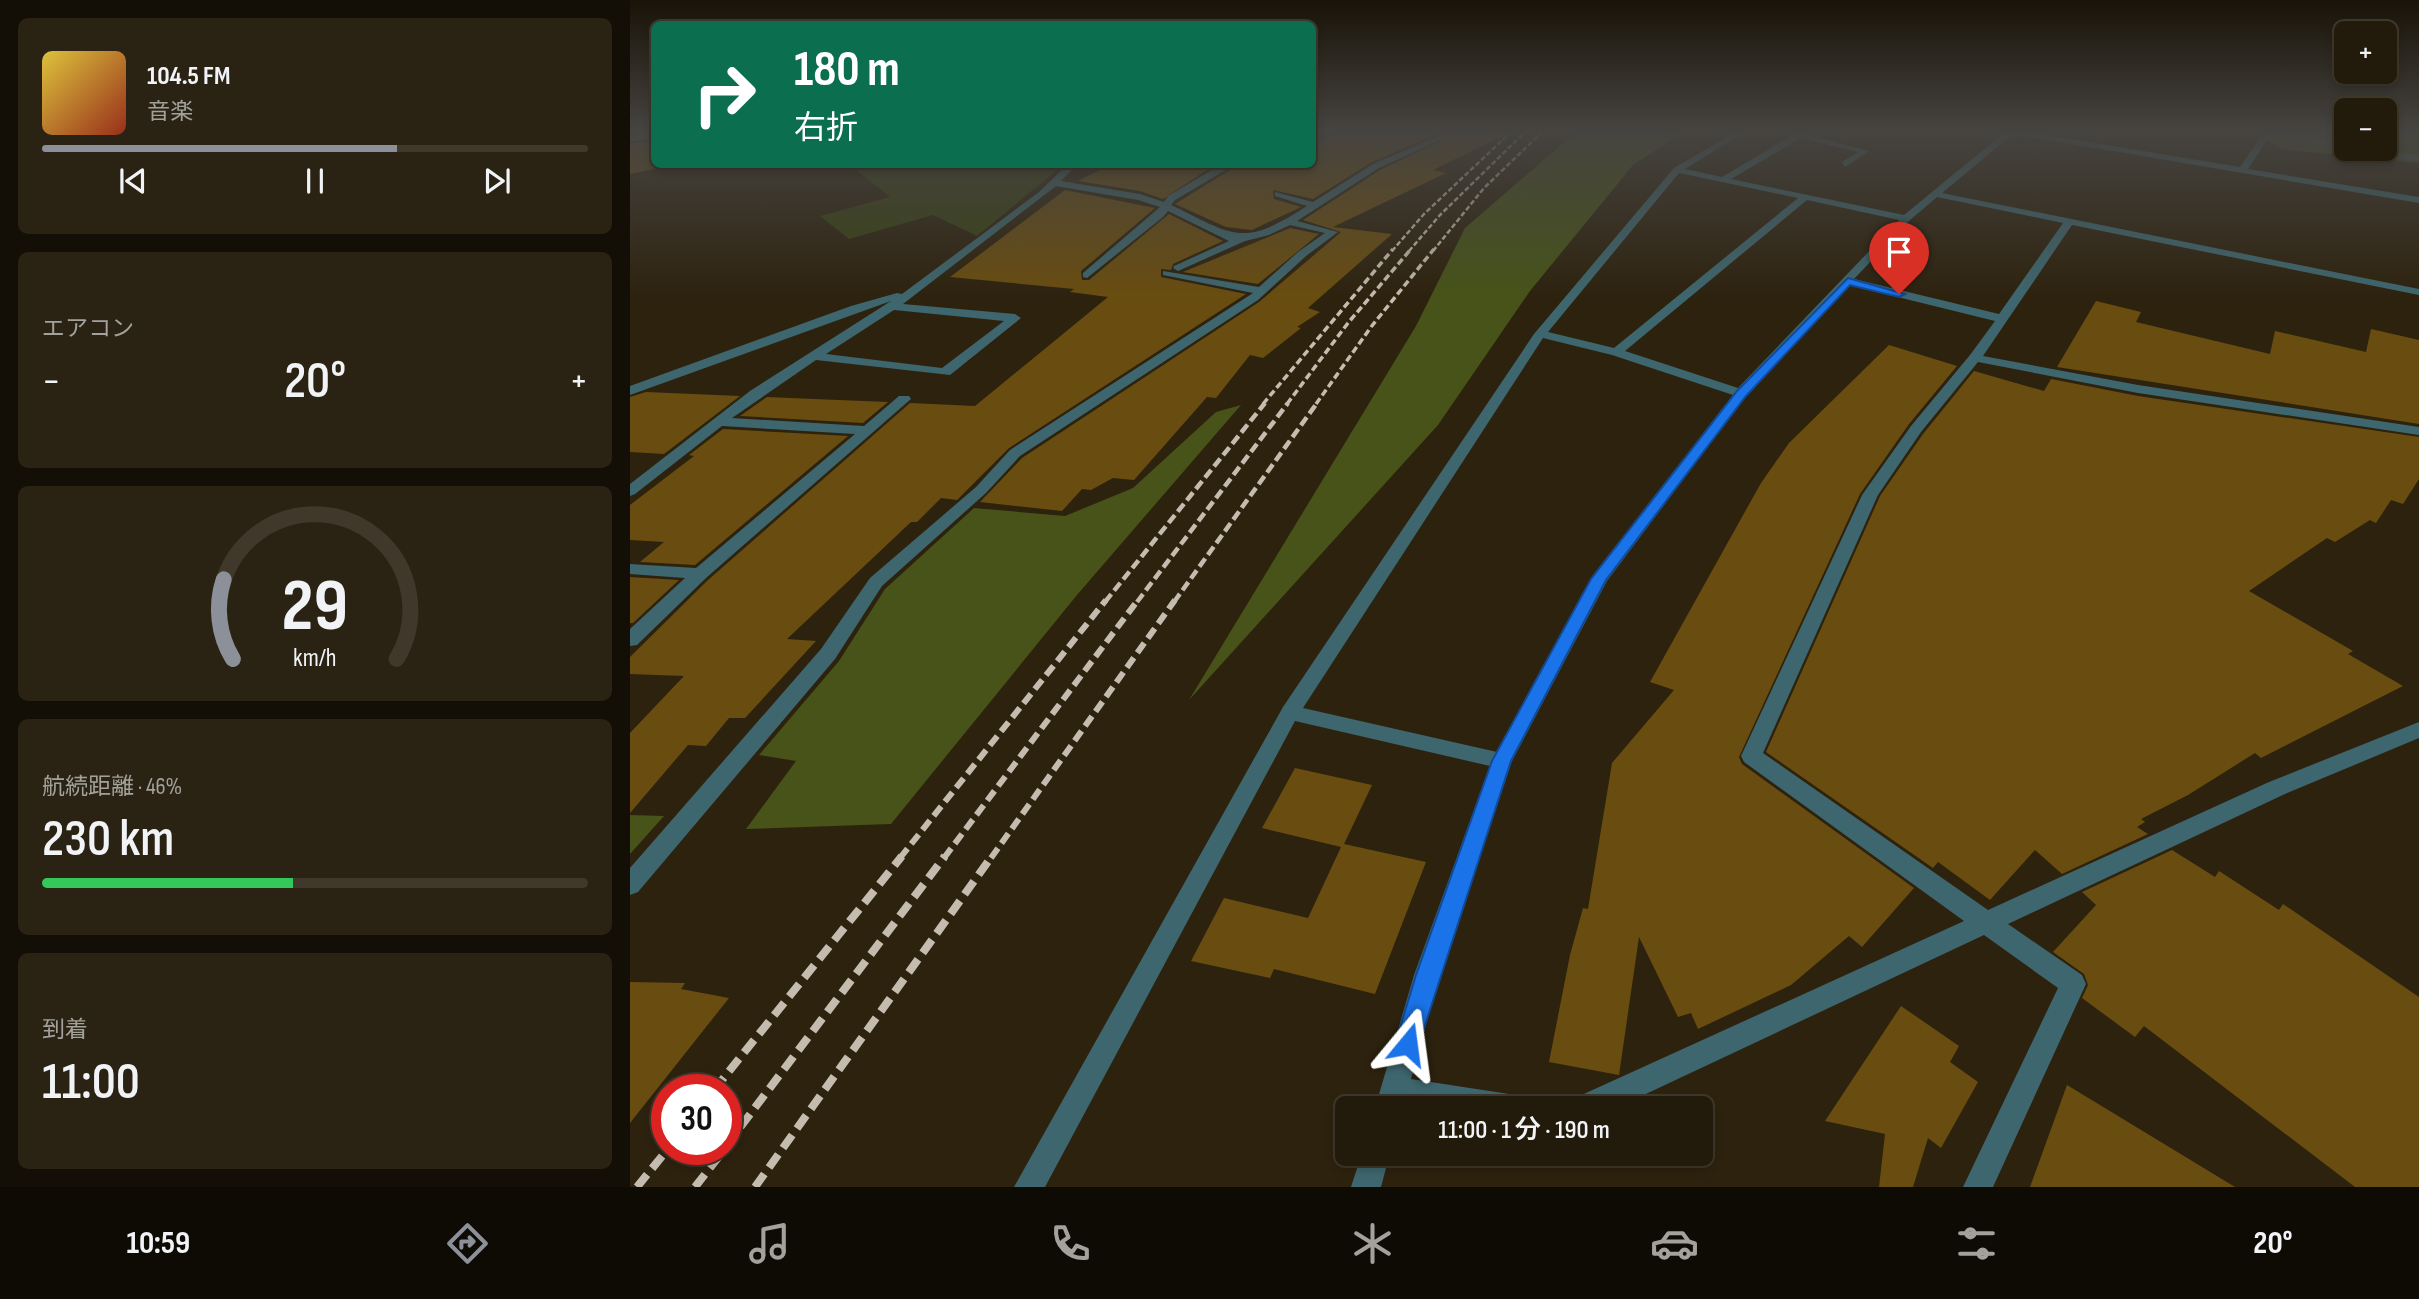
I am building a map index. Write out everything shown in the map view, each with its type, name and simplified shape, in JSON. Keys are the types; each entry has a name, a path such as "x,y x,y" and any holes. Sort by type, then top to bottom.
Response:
{"street":[{"path":"630,492 755,394 915,291 1048,187"},
{"path":"1085,187 1110,191 1166,206 1231,238 1241,239"},
{"path":"1087,275 1160,215 1171,198 1189,187"},
{"path":"1260,291 1172,271 1241,239 1289,222 1343,187"},
{"path":"1029,1187 1290,712 1540,334 1662,187"},
{"path":"1762,187 1906,218"},
{"path":"1393,1096 1427,975 1502,761 1599,579 1741,393 1906,218 1943,187"},
{"path":"2345,187 2419,200"},
{"path":"1278,194 1316,206"},
{"path":"1935,194 2419,292"},
{"path":"1616,352 1805,197"},
{"path":"1978,1187 2073,984 1751,756 1870,495 1916,429 2003,320 2069,221"},
{"path":"630,885 828,654 876,582 981,490 1016,453 1260,291 1333,232 1289,222"},
{"path":"1848,281 2003,320"},
{"path":"630,391 855,308 915,291"},
{"path":"813,356 945,372 1015,318 892,306"},
{"path":"1540,334 1616,352 1741,393"},
{"path":"1975,358 2138,389 2419,431"},
{"path":"630,640 700,574 904,399"},
{"path":"720,422 868,430"},
{"path":"630,569 700,574"},
{"path":"1290,712 1502,761"},
{"path":"1611,1096 1984,921 2277,788 2419,730"},
{"path":"1366,1187 1372,1166"}],"green space":[{"path":"878,187 1036,187 977,236 933,215 849,239 820,216 890,197"},
{"path":"1512,187 1615,187 1530,291 1438,425 1189,700 1416,326 1465,228"},
{"path":"1241,405 1077,595 891,824 746,829 796,761 759,755 839,661 885,589 974,508 1065,516 1133,488 1216,412"},
{"path":"630,815 664,816 630,854"}],"building":[{"path":"1118,187 1181,187 1163,199"},
{"path":"1202,187 1332,187 1313,199 1273,190 1274,199 1301,207 1252,230 1226,227 1175,204"},
{"path":"1353,187 1416,187 1333,227 1392,234 1308,308 1320,312 1297,327 1301,328 1263,358 1250,355 1216,398 1207,397 1134,480 1113,478 1091,490 1082,489 1062,511 980,502 1022,458 1259,302 1341,232 1303,220"},
{"path":"1065,190 1155,208 1081,271 1082,280 1089,280 1169,214 1223,241 1173,264 1171,270 1161,269 1161,277 1246,294 1009,448 957,500 941,498 917,522 911,522 787,639 816,641 745,718 729,718 706,746 688,745 630,813 630,733 684,676 630,674 630,657 708,580 910,403 975,406 1108,297 1070,292 1074,289 950,277"},
{"path":"1290,228 1319,234 1258,284 1183,272"},
{"path":"2096,301 2141,312 2136,322 2270,354 2275,331 2366,352 2371,329 2419,340 2419,424 2057,367"},
{"path":"1889,345 1957,366 1909,424 1860,494 1739,757 1742,764 1914,888 1862,947 1849,936 1791,985 1698,1029 1691,1013 1678,1017 1639,937 1619,1075 1549,1062 1570,955 1583,908 1588,909 1612,763 1674,690 1650,682 1761,483 1789,443"},
{"path":"1974,371 2044,391 2051,379 2138,396 2419,437 2419,479 2403,504 2391,500 2376,523 2370,520 2335,542 2327,538 2249,591 2353,651 2348,654 2403,686 2261,758 2255,753 2188,795 2141,819 2145,822 2137,827 2148,834 2062,874 2035,850 1990,900 1938,862 1933,868 1766,752 1880,496 1923,434"},
{"path":"646,392 740,396 664,454 630,452 630,397"},
{"path":"767,397 888,402 863,423 740,416"},
{"path":"723,429 848,436 695,565 640,562 664,542 630,540 630,505 694,456 689,455"},
{"path":"630,577 679,580 630,623"},
{"path":"1295,768 1372,785 1344,844 1426,862 1375,994 1274,969 1270,978 1191,961 1224,898 1308,918 1341,847 1262,828"},
{"path":"2172,850 2215,877 2219,871 2279,910 2283,904 2419,997 2419,1187 2355,1187 2144,1026 2135,1037 2082,998 2088,985 2084,974 2053,952 2096,905 2082,892"},
{"path":"630,982 685,983 681,989 729,998 669,1074 651,1074 651,1096 630,1123"},
{"path":"1901,1006 1959,1046 1950,1062 1978,1082 1941,1148 1928,1138 1913,1187 1879,1187 1885,1134 1825,1121"},
{"path":"2067,1085 2235,1187 2030,1187"}],"railway":[{"path":"1392,251 1424,214 1452,187"},
{"path":"1409,251 1468,187"},
{"path":"1433,251 1485,187"},
{"path":"1263,404 1393,249"},
{"path":"1287,404 1348,323 1411,249"},
{"path":"1316,404 1371,327 1434,249"},
{"path":"1105,602 1265,403"},
{"path":"1137,602 1288,403"},
{"path":"1174,602 1317,403"},
{"path":"900,858 1106,600"},
{"path":"944,858 1138,600"},
{"path":"991,858 1175,600"},
{"path":"727,1074 902,856"},
{"path":"742,1125 945,856"},
{"path":"755,1187 992,856"},
{"path":"637,1187 655,1165"},
{"path":"695,1187 712,1165"}],"route":[{"path":"1408,1044 1427,975 1502,761 1599,579 1741,393 1848,281 1899,294"}]}
